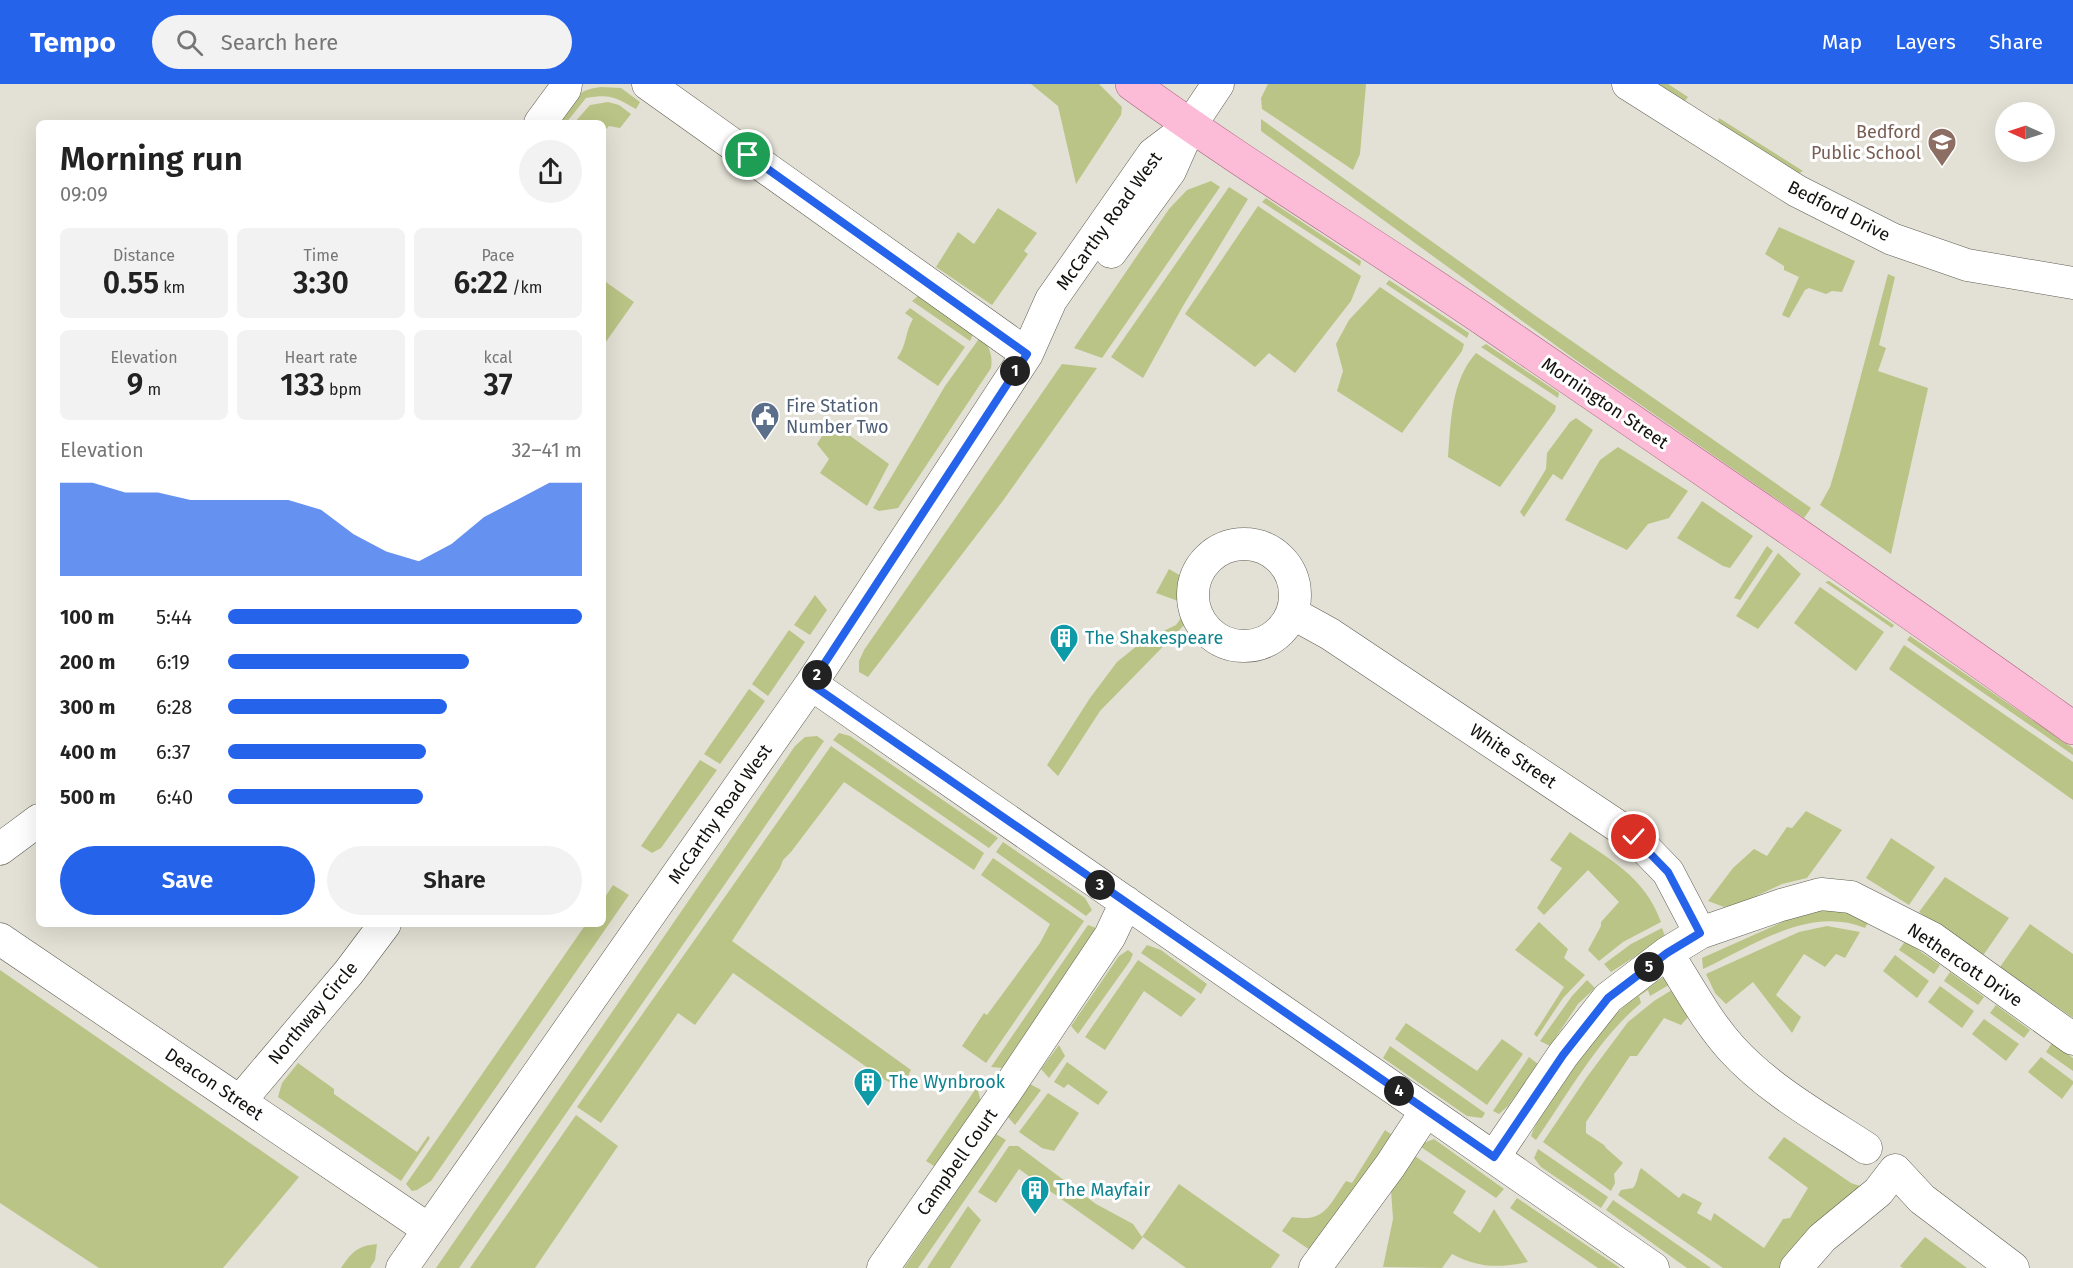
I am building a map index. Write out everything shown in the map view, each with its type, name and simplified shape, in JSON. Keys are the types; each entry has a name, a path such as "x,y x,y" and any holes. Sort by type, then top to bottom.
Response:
{"main road":[{"name":"Mornington Street","path":"1132,84 1190,126 1388,255 1710,474 2073,728"}],"street":[{"path":"648,84 1027,354"},
{"name":"McCarthy Road West","path":"402,1268 811,684 1027,354 1061,321 1170,171 1190,126 1218,84"},
{"name":"Bedford Drive","path":"1628,84 1797,191 1892,238 1967,265 2073,282"},
{"path":"542,120 569,86"},
{"name":"White Street","path":"1292,613 1330,634 1634,837 1668,872 1700,933"},
{"path":"811,684 1653,1268"},
{"path":"0,849 36,822"},
{"name":"Nethercott Drive","path":"1494,1157 1563,1055 1608,998 1667,953 1700,933 1781,905 1821,894 1851,897 1932,938 2073,1039"},
{"name":"Campbell Court","path":"883,1268 1005,1093 1110,936 1126,902"},
{"name":"Northway Circle","path":"240,1101 349,972 382,927"},
{"name":"Deacon Street","path":"0,939 428,1229"},
{"path":"1667,953 1701,1010 1732,1049 1784,1095 1866,1148"},
{"path":"1315,1268 1390,1166 1426,1110"},
{"path":"1796,1268 1822,1238 1878,1192 1895,1170 1922,1199 2013,1268"}],"green space":[{"path":"1031,84 1099,84 1122,107 1121,115 1076,184 1058,106"},
{"path":"1268,84 1366,84 1360,154 1353,170 1262,109 1261,98"},
{"path":"1652,84 1668,84 1688,97 1682,105"},
{"path":"621,88 640,102 636,109 612,98 601,96 586,98 568,120 556,120 578,94 592,89"},
{"path":"608,102 619,105 631,114 620,128 609,126 606,129 606,120 577,120 590,105"},
{"path":"1719,118 1803,171 1794,176 1716,128"},
{"path":"1261,119 1533,314 1811,508 1804,518 1573,358 1261,131"},
{"path":"1211,181 1220,187 1102,358 1074,348 1169,209 1187,190"},
{"path":"1229,187 1248,199 1183,306 1143,378 1111,357"},
{"path":"1266,198 1361,261 1360,266 1262,202"},
{"path":"1258,206 1361,276 1351,301 1295,373 1269,353 1255,367 1185,314"},
{"path":"998,208 1037,233 1024,251 1028,254 992,305 936,267 958,232 974,244"},
{"path":"1779,227 1855,261 1842,292 1832,291 1826,294 1809,288 1805,290 1789,318 1782,315 1799,277 1784,270 1784,266 1765,254"},
{"path":"1888,274 1895,277 1879,345 1886,348 1878,371 1928,388 1891,554 1820,505 1830,487 1840,454"},
{"path":"1389,280 1469,333 1467,338 1386,284"},
{"path":"606,282 634,302 606,342"},
{"path":"1380,287 1464,344 1462,351 1402,433 1337,391 1343,371 1336,344 1349,320"},
{"path":"919,295 974,332 970,341 912,301"},
{"path":"910,308 965,347 938,386 897,358 903,349 913,319 905,313"},
{"path":"981,336 990,351 991,368 898,508 879,511 873,508 945,386"},
{"path":"1486,344 1559,393 1558,398 1481,347"},
{"path":"1476,353 1556,406 1555,411 1500,487 1448,457 1457,389 1468,364"},
{"path":"1062,364 1097,368 1002,502 868,677 859,672 859,661 864,650"},
{"path":"1576,418 1593,430 1562,480 1553,474 1524,517 1520,512 1546,469 1547,453 1570,422"},
{"path":"831,422 889,464 867,506 820,473 829,459 817,444"},
{"path":"1618,447 1688,491 1669,518 1648,524 1627,550 1565,520 1600,460"},
{"path":"1702,501 1753,536 1730,568 1677,538"},
{"path":"1767,546 1773,551 1740,600 1734,598"},
{"path":"1778,553 1801,574 1758,629 1736,616"},
{"path":"1169,569 1188,580 1188,598 1192,617 1100,711 1058,776 1047,765 1090,698 1117,662 1143,641 1176,625 1185,612 1178,601 1156,593"},
{"path":"1829,581 1894,625 1892,628 1825,582"},
{"path":"1820,587 1884,632 1856,671 1794,623"},
{"path":"815,595 827,610 810,635 794,625"},
{"path":"789,630 805,642 768,696 752,684"},
{"path":"1910,636 2073,748 2073,755 1907,640"},
{"path":"1904,645 2073,762 2073,800 1889,669"},
{"path":"749,689 765,701 720,764 704,754"},
{"path":"839,733 850,736 998,838 989,848 833,740"},
{"path":"817,736 824,741 459,1268 436,1268 795,746 805,737"},
{"path":"831,746 984,853 974,870 844,782 783,860 732,941 911,1070 902,1088 885,1080 733,973 695,1025 678,1013 601,1123 577,1107"},
{"path":"700,760 717,770 661,848 652,853 641,846"},
{"path":"1806,811 1842,830 1807,878 1782,884 1739,904 1724,907 1708,901 1733,868 1754,849 1767,856 1787,827 1792,828"},
{"path":"1570,832 1611,860 1635,880 1654,906 1661,922 1623,942 1599,961 1588,950 1601,922 1619,902 1588,870 1544,915 1537,908 1562,868 1550,860"},
{"path":"1891,838 1935,867 1909,905 1866,878"},
{"path":"1003,842 1085,898 1092,910 1086,916 996,852"},
{"path":"993,858 1084,921 986,1063 962,1046 984,1013 987,1015 1040,943 1050,924 981,875"},
{"path":"1945,877 2009,918 1982,957 1919,912"},
{"path":"613,885 629,895 431,1181 412,1191 406,1184 584,927 606,927 606,896"},
{"path":"1845,911 1870,919 1865,928 1844,922 1823,921 1802,925 1761,940 1703,969 1702,958 1805,912"},
{"path":"1539,922 1568,949 1564,958 1585,975 1563,998 1537,1037 1534,1034 1564,987 1515,950"},
{"path":"2030,924 2073,954 2073,1018 2000,967"},
{"path":"1088,925 1096,928 1093,936 1003,1068 991,1067"},
{"path":"1827,926 1860,932 1845,958 1836,954 1825,967 1804,954 1776,995 1801,1017 1792,1033 1753,982 1726,1004 1715,993 1706,974 1799,932"},
{"path":"1662,928 1666,939 1611,972 1604,964 1631,944"},
{"path":"1905,941 1940,965 1934,974 1899,950"},
{"path":"1147,945 1161,950 1207,984 1201,994 1141,953"},
{"path":"1128,950 1133,954 1130,961 1078,1034 1071,1026 1119,956"},
{"path":"1895,955 1929,981 1917,998 1883,971"},
{"path":"1138,960 1196,999 1181,1017 1144,991 1105,1050 1085,1037"},
{"path":"0,970 299,1177 223,1268 99,1268 0,1203"},
{"path":"1677,970 1681,978 1650,996 1648,990 1639,996 1641,1003 1625,1017 1597,1050 1536,1140 1531,1136 1549,1103 1611,1019 1640,993"},
{"path":"1950,972 1984,997 1978,1005 1944,981"},
{"path":"1587,980 1595,988 1578,1004 1550,1046 1540,1041 1572,996"},
{"path":"1940,986 1974,1011 1962,1028 1928,1002"},
{"path":"1675,988 1689,1016 1681,1025 1664,1018 1637,1056 1630,1056 1586,1122 1586,1133 1604,1145 1623,1163 1614,1174 1615,1183 1611,1191 1543,1142 1628,1022"},
{"path":"1996,1005 2030,1030 2024,1038 1990,1013"},
{"path":"1984,1019 2019,1044 2006,1061 1972,1034"},
{"path":"1406,1023 1477,1071 1502,1039 1523,1054 1487,1105 1395,1039"},
{"path":"2052,1043 2073,1058 2073,1071 2046,1052"},
{"path":"1059,1045 1065,1056 1049,1078 1041,1069"},
{"path":"1390,1046 1485,1113 1482,1118 1467,1116 1383,1058"},
{"path":"1529,1057 1538,1064 1508,1106 1499,1114 1493,1111"},
{"path":"2041,1057 2073,1081 2062,1099 2028,1072"},
{"path":"1067,1062 1108,1092 1098,1105 1068,1084 1064,1088 1054,1082"},
{"path":"298,1063 334,1089 334,1094 417,1152 428,1136 430,1138 401,1181 278,1097 282,1083"},
{"path":"1030,1084 1041,1090 1015,1125 1008,1117"},
{"path":"977,1087 981,1102 934,1166 926,1161"},
{"path":"1048,1093 1079,1113 1054,1151 1042,1148 1019,1132"},
{"path":"576,1115 618,1146 535,1268 470,1268"},
{"path":"1385,1130 1395,1137 1304,1268 1298,1268 1310,1250 1282,1231 1292,1217 1312,1217 1325,1210 1346,1181 1352,1183"},
{"path":"996,1134 1006,1140 918,1268 904,1268"},
{"path":"1784,1137 1851,1183 1863,1187 1783,1268 1723,1268 1618,1195 1621,1190 1633,1188 1641,1168 1679,1198 1683,1193 1702,1203 1697,1213 1711,1221 1714,1213 1764,1248 1783,1219 1790,1218 1808,1188 1768,1158"},
{"path":"1434,1139 1504,1189 1496,1198 1418,1145"},
{"path":"1009,1146 1018,1146 1096,1204 1133,1224 1142,1237 1179,1184 1280,1255 1271,1268 1186,1268 1143,1237 1133,1250 1019,1169 996,1203 978,1192"},
{"path":"1538,1149 1608,1197 1601,1208 1541,1167 1534,1158"},
{"path":"1412,1154 1466,1191 1453,1213 1480,1233 1494,1209 1528,1262 1488,1266 1452,1254 1442,1268 1383,1267 1393,1219 1391,1190"},
{"path":"1517,1198 1620,1268 1598,1268 1510,1208"},
{"path":"1613,1200 1711,1268 1687,1268 1606,1210"},
{"path":"968,1206 981,1220 950,1268 927,1268"},
{"path":"1925,1237 1967,1268 1903,1268 1900,1266"},
{"path":"377,1244 375,1260 370,1268 341,1268 356,1251 364,1246"}],"place":[{"name":"Bedford Public School","path":"1942,168"},
{"name":"Fire Station Number Two","path":"765,442"},
{"name":"The Shakespeare","path":"1064,664"},
{"name":"The Wynbrook","path":"868,1108"},
{"name":"The Mayfair","path":"1035,1216"}],"route":[{"path":"748,155 1027,354 811,684 1494,1157 1563,1055 1608,998 1667,953 1700,933 1668,872 1634,837"}]}
